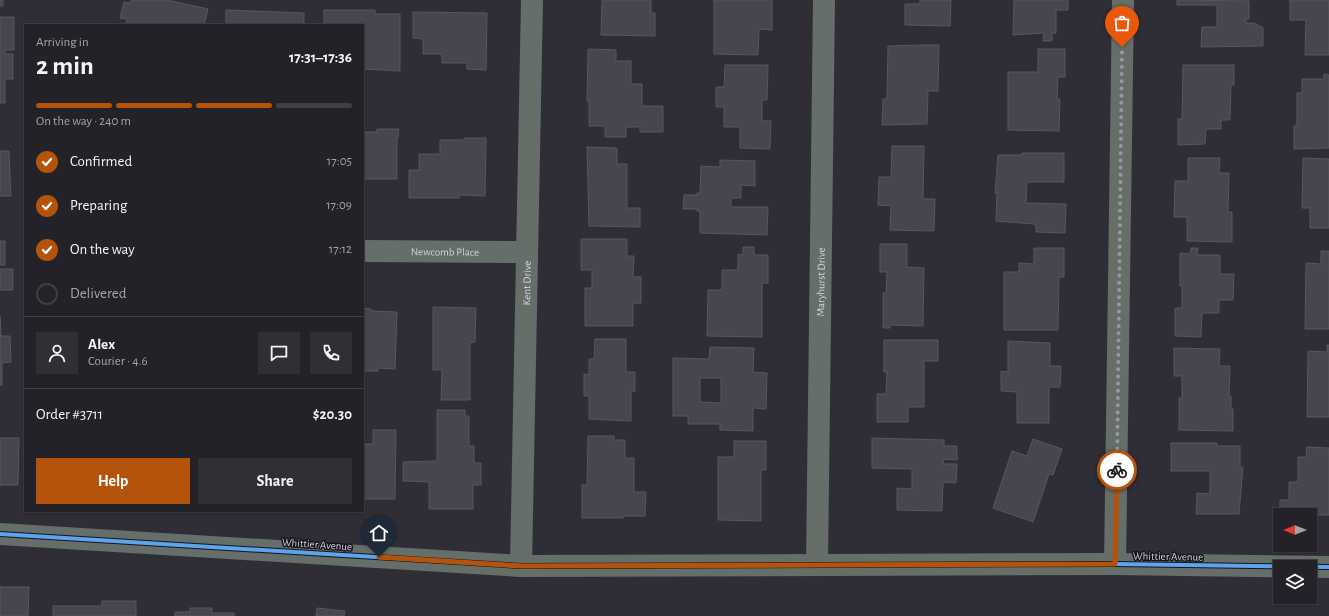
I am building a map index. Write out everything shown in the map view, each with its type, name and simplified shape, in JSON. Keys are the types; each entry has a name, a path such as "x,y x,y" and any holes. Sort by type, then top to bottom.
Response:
{"street":[{"name":"Kent Drive","path":"521,566 532,0"},
{"name":"Maryhurst Drive","path":"817,564 824,0"},
{"path":"1115,564 1123,0"},
{"name":"Newcomb Place","path":"364,251 527,252"},
{"name":"Whittier Avenue","path":"0,534 521,566 1115,564 1329,566"}],"building":[{"path":"0,0 3,0 3,6 0,6"},
{"path":"131,0 167,0 208,9 204,24 126,24 127,19 120,18 124,2 131,3"},
{"path":"602,0 651,0 651,13 655,13 655,36 601,35"},
{"path":"714,0 772,0 772,30 759,29 758,55 714,54"},
{"path":"920,0 951,0 950,26 905,25 905,4 920,4"},
{"path":"1014,0 1068,0 1068,10 1056,10 1056,33 1052,33 1052,41 1043,41 1044,33 1013,35"},
{"path":"1177,0 1249,1 1249,19 1246,19 1246,23 1254,23 1263,28 1263,46 1201,47 1202,27 1217,27 1217,5 1177,5"},
{"path":"1290,0 1329,0 1329,55 1305,55 1306,20 1290,20"},
{"path":"226,10 304,13 304,24 226,24"},
{"path":"324,10 375,10 375,14 400,14 400,71 364,69 364,24 324,24"},
{"path":"413,12 487,13 486,70 467,69 467,63 442,63 442,54 423,54 423,39 413,38"},
{"path":"0,17 14,17 14,50 5,50 5,54 13,54 13,79 5,79 5,103 0,103"},
{"path":"939,45 938,91 928,91 927,124 882,125 883,99 887,99 888,46"},
{"path":"588,49 616,50 616,61 631,61 631,84 642,84 642,106 663,106 663,132 640,132 640,127 626,127 626,137 605,137 605,126 589,126 589,101 587,101"},
{"path":"1038,49 1065,49 1065,77 1058,77 1057,99 1060,99 1059,131 1008,130 1008,72 1038,72"},
{"path":"725,65 768,65 767,100 762,100 762,121 771,121 770,149 740,148 740,127 724,127 724,107 716,107 716,87 724,87"},
{"path":"1183,65 1234,65 1234,85 1231,85 1230,120 1221,120 1221,129 1206,129 1205,144 1178,145 1178,119 1182,119"},
{"path":"1324,74 1329,75 1329,148 1294,149 1294,126 1297,126 1297,93 1302,93 1302,79 1324,79"},
{"path":"377,129 399,129 397,137 397,179 364,179 364,132 377,132"},
{"path":"464,138 486,138 485,196 459,195 459,198 409,198 409,170 419,170 419,154 440,154 440,140 464,140"},
{"path":"892,146 924,146 923,199 935,199 934,231 890,230 891,206 878,205 879,177 891,177"},
{"path":"587,147 617,148 617,164 627,164 627,208 640,208 640,227 589,226"},
{"path":"0,151 9,151 11,196 0,196"},
{"path":"1022,153 1064,153 1064,182 1027,182 1026,203 1066,204 1065,233 1036,232 1036,226 1034,224 996,221 997,193 995,193 998,155 1022,155"},
{"path":"1188,158 1220,158 1219,173 1229,173 1228,212 1232,212 1232,242 1187,241 1187,217 1174,217 1175,181 1188,181"},
{"path":"1303,158 1329,159 1329,228 1310,228 1310,208 1302,208"},
{"path":"720,160 755,161 755,186 741,185 741,198 731,198 731,207 768,207 767,235 700,233 700,211 697,211 697,209 683,209 684,195 697,195 697,193 700,193 701,166 720,167"},
{"path":"581,239 627,239 627,256 634,256 633,277 641,277 641,303 633,303 633,326 585,326 585,288 592,288 592,270 581,270"},
{"path":"0,241 5,241 5,265 0,265"},
{"path":"880,244 907,244 907,267 924,268 923,326 890,325 890,328 883,328 883,293 886,293 887,272 880,272"},
{"path":"743,247 754,247 754,255 768,255 768,283 762,283 762,337 707,336 708,290 722,290 722,270 738,270 738,254 743,255"},
{"path":"1034,248 1064,248 1064,277 1059,277 1058,330 1004,330 1004,272 1019,272 1019,263 1034,264"},
{"path":"1191,248 1198,248 1197,255 1220,255 1220,274 1234,274 1233,300 1219,300 1219,313 1202,313 1201,337 1175,336 1175,308 1182,308 1180,253 1190,254"},
{"path":"1321,251 1329,251 1329,329 1305,329 1306,263 1321,264"},
{"path":"0,269 13,269 13,290 0,290"},
{"path":"433,307 476,308 475,342 470,342 470,400 441,400 442,370 433,370"},
{"path":"364,308 371,309 371,311 397,312 395,369 378,368 378,371 364,371"},
{"path":"0,316 1,336 10,336 11,362 2,363 2,385 0,385"},
{"path":"595,339 626,339 626,372 635,372 635,391 631,391 631,421 589,419 589,396 584,396 584,374 589,375 589,359 594,359"},
{"path":"884,340 938,340 938,361 924,361 924,407 908,407 908,422 877,422 877,394 886,394 887,372 884,372"},
{"path":"1008,341 1050,343 1050,366 1061,366 1060,387 1049,387 1049,423 1017,423 1017,392 1001,391 1001,371 1008,372"},
{"path":"1327,345 1329,345 1329,417 1307,417 1308,351 1327,352"},
{"path":"710,347 754,348 753,372 767,373 766,409 753,408 753,431 720,430 720,424 688,424 688,416 673,416 673,358 709,359","holes":["700,378 721,378 721,403 700,402"]},
{"path":"1174,348 1220,349 1219,366 1230,366 1229,396 1231,396 1231,409 1233,409 1233,431 1179,430 1179,398 1182,398 1182,376 1174,376"},
{"path":"437,410 465,410 465,416 469,416 469,446 474,446 474,463 481,463 481,485 473,485 473,509 429,509 429,482 403,481 403,462 437,461"},
{"path":"373,430 396,430 395,499 364,499 364,444 373,444"},
{"path":"588,436 614,436 614,440 625,440 625,458 634,458 634,492 646,492 645,516 623,516 623,518 582,518 582,485 587,485"},
{"path":"0,438 19,438 18,485 0,485"},
{"path":"872,438 944,440 944,446 957,446 957,460 944,459 943,464 957,464 956,483 943,482 942,511 897,510 897,488 912,489 912,469 872,468"},
{"path":"1033,439 1062,449 1053,475 1049,474 1033,522 993,508 1012,451 1027,456"},
{"path":"734,441 766,441 766,470 761,470 761,521 718,520 718,457 734,457"},
{"path":"1171,443 1217,443 1217,446 1240,446 1240,467 1243,467 1239,514 1196,514 1197,493 1210,494 1210,471 1171,471"},
{"path":"1307,447 1329,448 1329,515 1317,515 1317,508 1280,508 1280,500 1289,500 1289,482 1298,482 1298,457 1306,457"},
{"path":"0,587 29,587 28,616 0,616"},
{"path":"102,601 136,601 136,616 53,616 53,606 102,606"},
{"path":"190,608 212,608 212,613 234,613 234,616 175,616 175,612 190,612"},
{"path":"317,608 345,611 344,616 316,616"}],"cycle path":[{"path":"0,534 521,566 1115,564 1329,567"}],"way so far":[{"path":"1117,470 1122,47"}],"route":[{"path":"379,557 521,566 1115,564 1117,470"}]}
